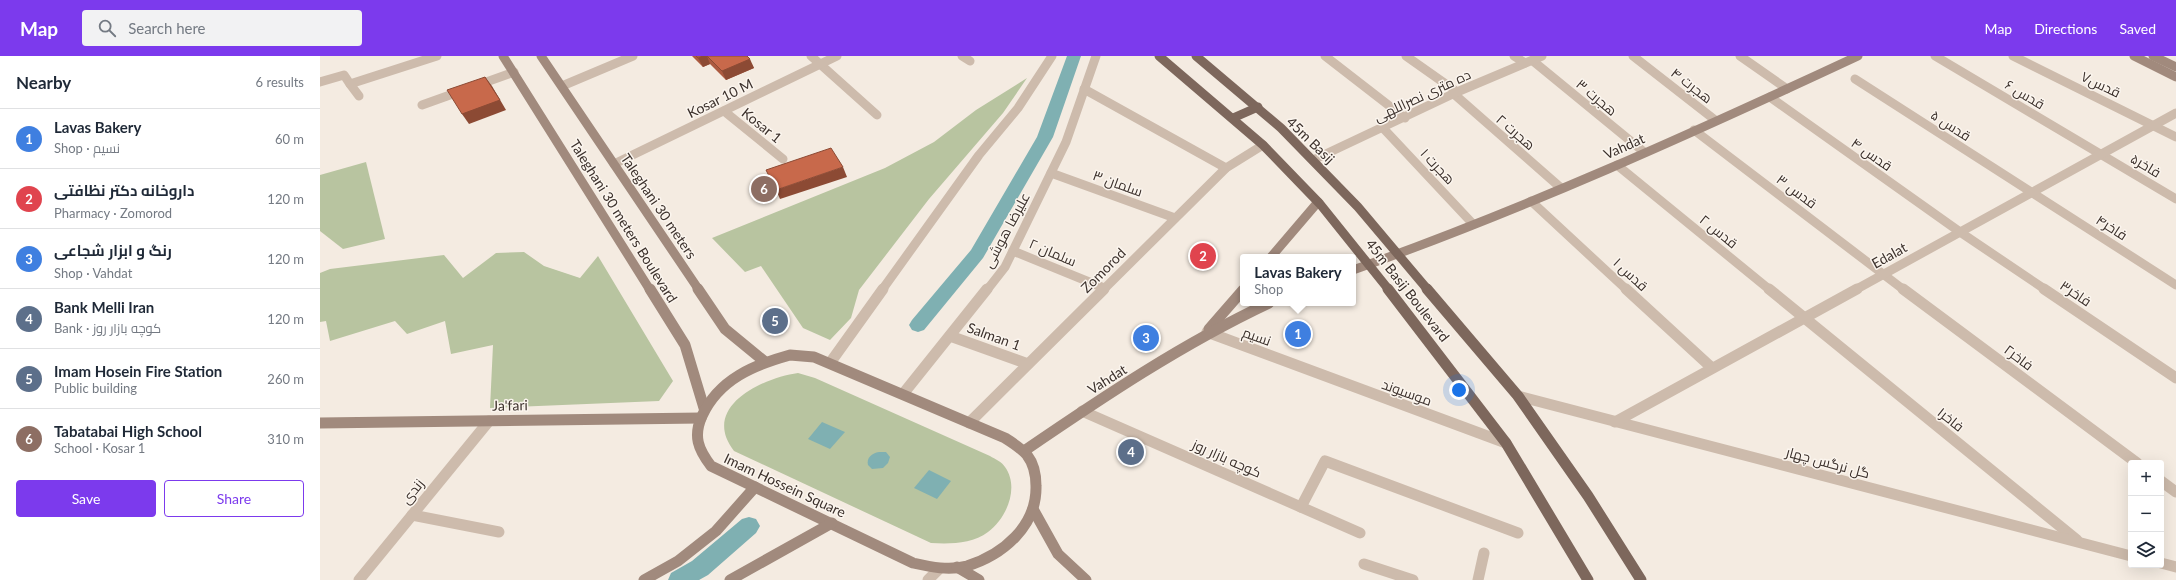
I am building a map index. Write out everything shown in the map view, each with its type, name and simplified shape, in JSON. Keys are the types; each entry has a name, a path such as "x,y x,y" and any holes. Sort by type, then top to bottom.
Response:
{"main road":[{"name":"Taleghani 30 meters Boulevard","path":"503,56 685,346 702,413"},
{"name":"Taleghani 30 meters","path":"541,56 725,329 764,361"},
{"name":"45m Basij Boulevard","path":"1159,56 1263,144 1318,202 1369,264 1474,399 1506,444 1588,580"},
{"name":"45m Basij","path":"1196,56 1258,107 1313,160 1348,196 1398,254"},
{"path":"2134,56 2176,77"},
{"path":"2153,56 2176,67"},
{"name":"Vahdat","path":"1369,264 1531,201 1617,165 1770,97 1851,58"},
{"path":"1233,118 1258,107"},
{"path":"1274,254 1318,202"},
{"name":"45m Basij Boulevard","path":"1398,254 1518,396 1588,496 1641,580"},
{"path":"1356,269 1369,264"},
{"name":"Vahdat","path":"1206,332 1240,293"},
{"name":"Vahdat","path":"1024,451 1082,411 1206,332 1262,306"},
{"name":"Imam Hossein Square","path":"790,355 814,357 830,363 1005,438 1024,451 1035,470 1038,492 1032,515 1016,537 994,555 967,566 939,569 913,563 711,466 699,450 697,430 702,413 719,388 740,372 764,361 790,355"},
{"name":"Ja'fari","path":"320,423 489,421 702,413"},
{"path":"644,580 678,561 716,531 755,487"},
{"path":"1033,508 1058,554 1086,580"},
{"path":"730,580 832,523"},
{"path":"957,567 979,580"}],"street":[{"path":"350,84 437,56"},
{"path":"562,86 633,56"},
{"path":"811,56 877,115"},
{"name":"Kosar 10 M","path":"614,164 837,56"},
{"path":"962,56 970,61"},
{"path":"830,363 960,180 1018,108 1052,56"},
{"name":"علیرضا هوشی","path":"903,394 1005,267 1066,142 1096,56"},
{"path":"1325,56 1405,118"},
{"name":"هجرت ۲","path":"1406,56 1456,93 1561,188"},
{"name":"هجرت ۳","path":"1514,56 1529,62 1644,152"},
{"name":"ده متری نصراللهی","path":"1313,160 1456,93 1542,56"},
{"name":"هجرت ۴","path":"1633,56 1716,120"},
{"path":"1740,56 1787,89"},
{"name":"قدس ۶","path":"1935,56 2101,154"},
{"name":"قدس۷","path":"2013,56 2155,125 2176,137"},
{"path":"422,105 514,72"},
{"path":"320,82 344,74 359,96"},
{"name":"قدس ۵","path":"1855,79 2033,192"},
{"path":"1084,89 1226,168"},
{"name":"قدس ۴","path":"1770,97 1960,232"},
{"name":"Kosar 1","path":"724,111 783,159"},
{"name":"Edalat","path":"1615,422 2176,113"},
{"name":"هجرت ۱","path":"1383,128 1472,223"},
{"name":"قدس ۳","path":"1694,130 1883,274"},
{"name":"Zomorod","path":"969,423 1226,168 1263,144"},
{"name":"فاخر۵","path":"2101,154 2176,199"},
{"name":"قدس ۲","path":"1617,165 1803,318"},
{"name":"سلمان ۳","path":"1051,173 1175,218"},
{"name":"فاخر۴","path":"2033,192 2176,285"},
{"name":"قدس ۱","path":"1531,201 1712,368"},
{"name":"فاخر۳","path":"1960,232 2176,378"},
{"name":"سلمان ۲","path":"1013,251 1104,288"},
{"name":"فاخر۲","path":"1883,274 2133,460"},
{"name":"فاخر۱","path":"1803,318 2080,543"},
{"name":"نسیم","path":"1206,332 1342,383"},
{"name":"Salman 1","path":"950,336 1028,364"},
{"name":"موسیوند","path":"1342,383 1506,444"},
{"name":"گل نرگس چهار","path":"1518,396 2128,555"},
{"name":"کوچه بازار روز","path":"1082,411 1360,533"},
{"name":"زندی","path":"359,580 489,421"},
{"path":"1301,507 1325,461 1518,533"},
{"path":"2164,483 2176,492"},
{"path":"412,515 499,532"},
{"path":"1478,580 1484,553"},
{"path":"1364,564 1413,580"},
{"path":"2164,565 2176,567"},
{"path":"928,580 939,569"}],"green space":[{"path":"1027,78 1003,113 929,199 859,290 851,318 830,340 803,328 761,266 745,272 712,238 885,168 934,142 976,110"},
{"path":"366,162 385,239 343,249 320,231 320,175"},
{"path":"524,252 544,266 580,278 598,256 673,381 659,401 490,408 493,345 451,354 445,321 407,334 395,321 330,341 326,321 320,322 320,273 330,269 444,255 463,278 496,253"},
{"path":"798,373 815,378 990,456 1004,465 1009,475 1011,493 1005,511 995,526 982,536 968,541 931,543 734,451 726,435 725,421 730,408 740,397 753,388 768,381"}],"water":[{"path":"822,422 845,432 830,449 808,439"},
{"path":"886,452 890,457 888,463 883,468 872,469 868,465 868,460 874,453"},
{"path":"929,470 951,481 937,499 914,488"}],"building":[{"path":"707,56 747,56 750,59 722,71"},
{"path":"485,77 500,100 462,114 447,90"},
{"path":"831,148 843,167 776,190 766,170"}],"waterway":[{"path":"918,325 977,254 1045,137 1074,56"},
{"path":"679,580 700,568 749,526"}],"place":[{"name":"Tabatabai High School","path":"764,189"},
{"name":"داروخانه دکتر نظافتی","path":"1203,256"},
{"name":"Imam Hosein Fire Station","path":"775,321"},
{"name":"Lavas Bakery","path":"1298,334"},
{"name":"رنگ و ابزار شجاعی","path":"1146,338"},
{"name":"Bank Melli Iran","path":"1131,452"}]}
